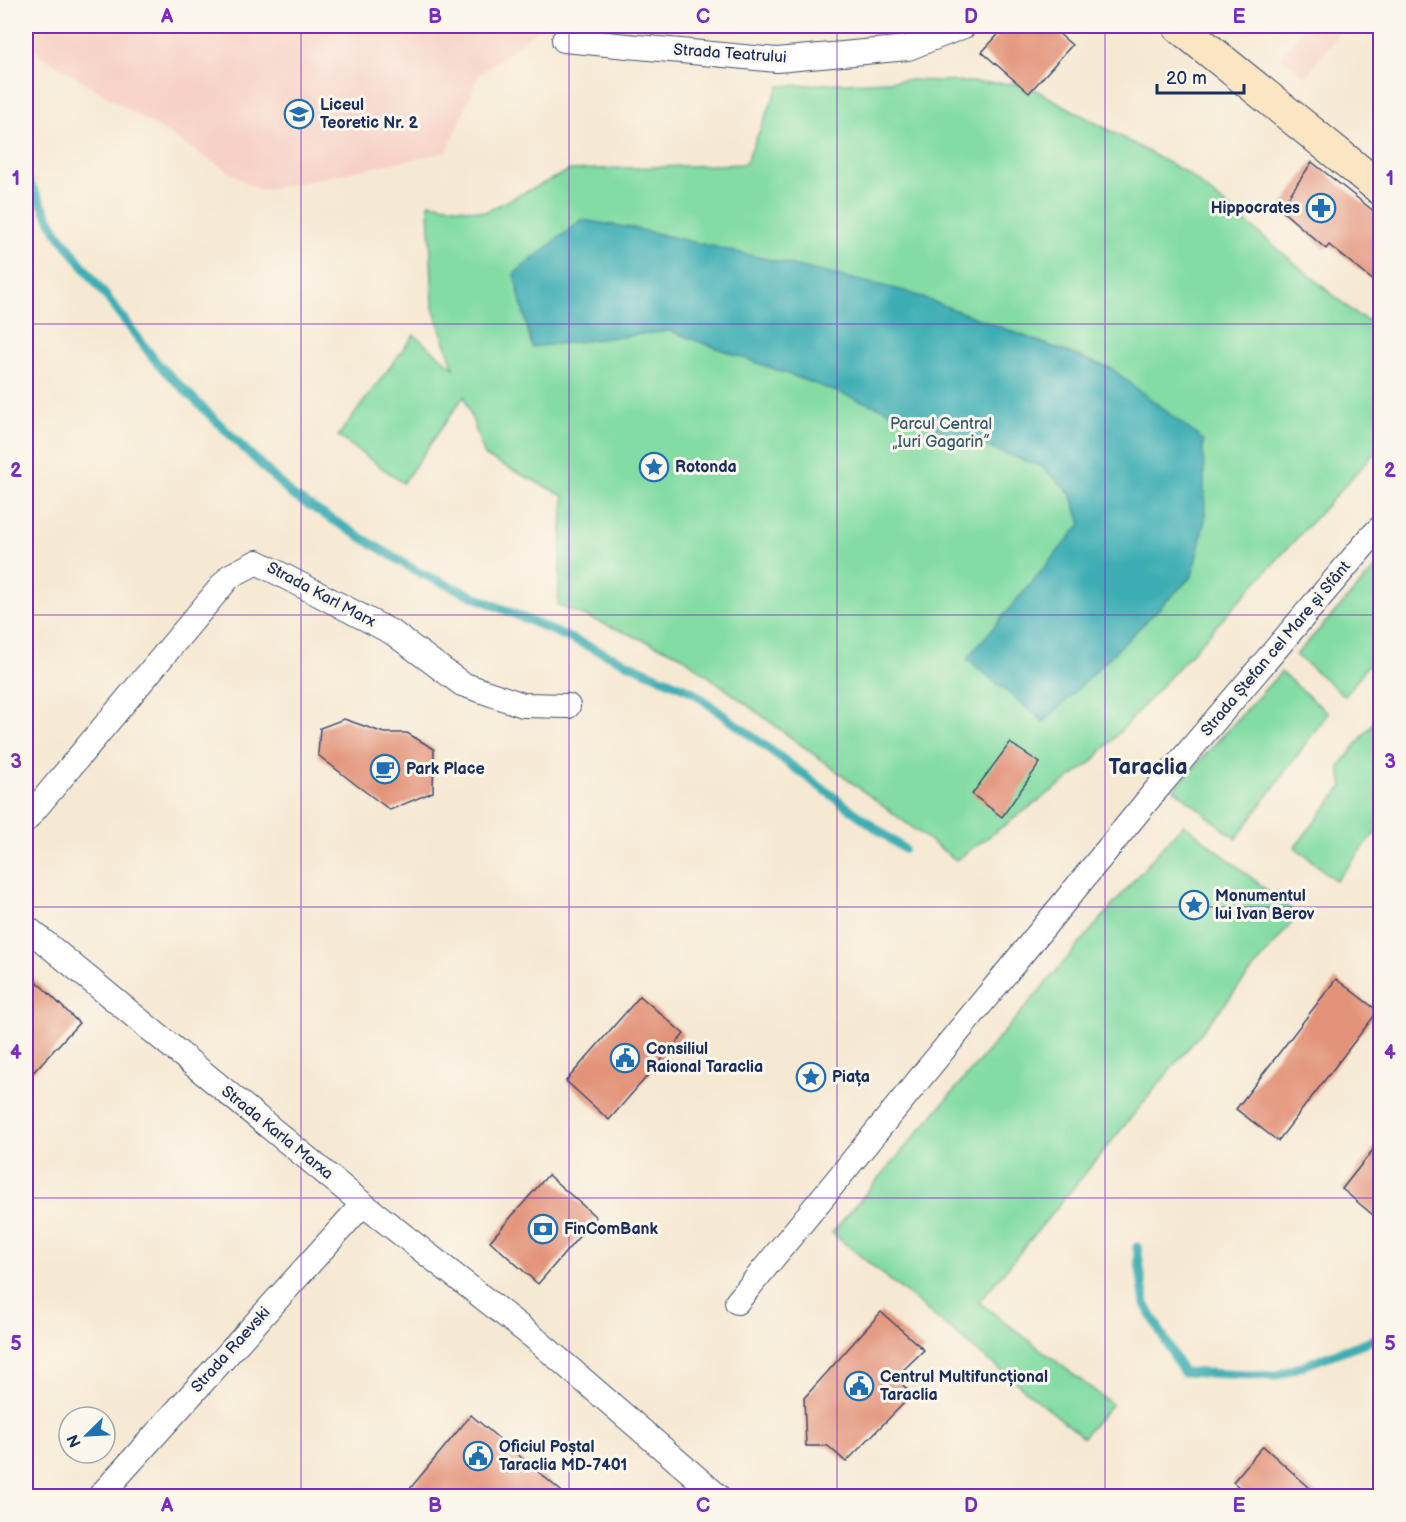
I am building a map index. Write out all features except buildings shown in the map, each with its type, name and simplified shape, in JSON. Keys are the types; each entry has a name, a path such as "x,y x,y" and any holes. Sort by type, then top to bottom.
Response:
{"street":[{"name":"Strada Teatrului","path":"564,40 777,60 908,48 964,26"},
{"path":"1179,26 1380,188"},
{"name":"Strada Ștefan cel Mare și Sfânt","path":"737,1302 1258,669 1380,528"},
{"name":"Strada Karl Marx","path":"26,820 230,576 257,562 393,633 462,684 523,705 568,706"},
{"name":"Strada Karla Marxa","path":"26,927 363,1204 532,1336 718,1497"},
{"name":"Strada Raevski","path":"100,1497 363,1204"}],"shaded area":[{"name":"Liceul Teoretic Nr. 2","path":"26,26 542,26 479,75 447,152 260,191 26,46"},
{"path":"1305,26 1344,26 1306,77 1281,58"}],"green space":[{"name":"Parcul Central „Iuri Gagarin”","path":"911,80 1025,84 1187,173 1357,315 1380,326 1380,447 1091,763 956,860 680,655 558,605 564,496 485,456 464,396 403,483 338,436 414,335 454,368 433,308 429,203 485,212 570,170 745,164 779,86"},
{"path":"1380,563 1380,649 1345,696 1296,655"},
{"path":"1281,672 1328,713 1236,839 1174,789"},
{"path":"1380,714 1380,827 1336,881 1295,847 1343,786 1339,767"},
{"path":"1184,824 1298,915 979,1302 1112,1404 1083,1437 832,1233"}],"water":[{"path":"581,220 633,228 905,291 1112,369 1203,440 1205,520 1192,576 1044,722 967,659 1081,524 1071,494 1042,467 670,331 532,347 514,274"}],"waterway":[{"path":"26,176 57,232 158,364 292,495 418,572 691,691 904,849"},
{"path":"1137,1247 1145,1304 1183,1372 1275,1376 1380,1337"}],"place":[{"name":"Liceul Teoretic Nr. 2","path":"299,114"},
{"name":"Hippocrates","path":"1321,208"},
{"name":"Rotonda","path":"654,467"},
{"name":"Park Place","path":"385,769"},
{"name":"Monumentul lui Ivan Berov","path":"1194,905"},
{"name":"Consiliul Raional Taraclia","path":"625,1058"},
{"name":"Piața","path":"811,1077"},
{"name":"FinComBank","path":"543,1229"},
{"name":"Centrul Multifuncțional Taraclia","path":"859,1386"},
{"name":"Oficiul Poștal Taraclia MD-7401","path":"478,1456"}],"district":[{"name":"Taraclia","path":"1148,767"}]}
